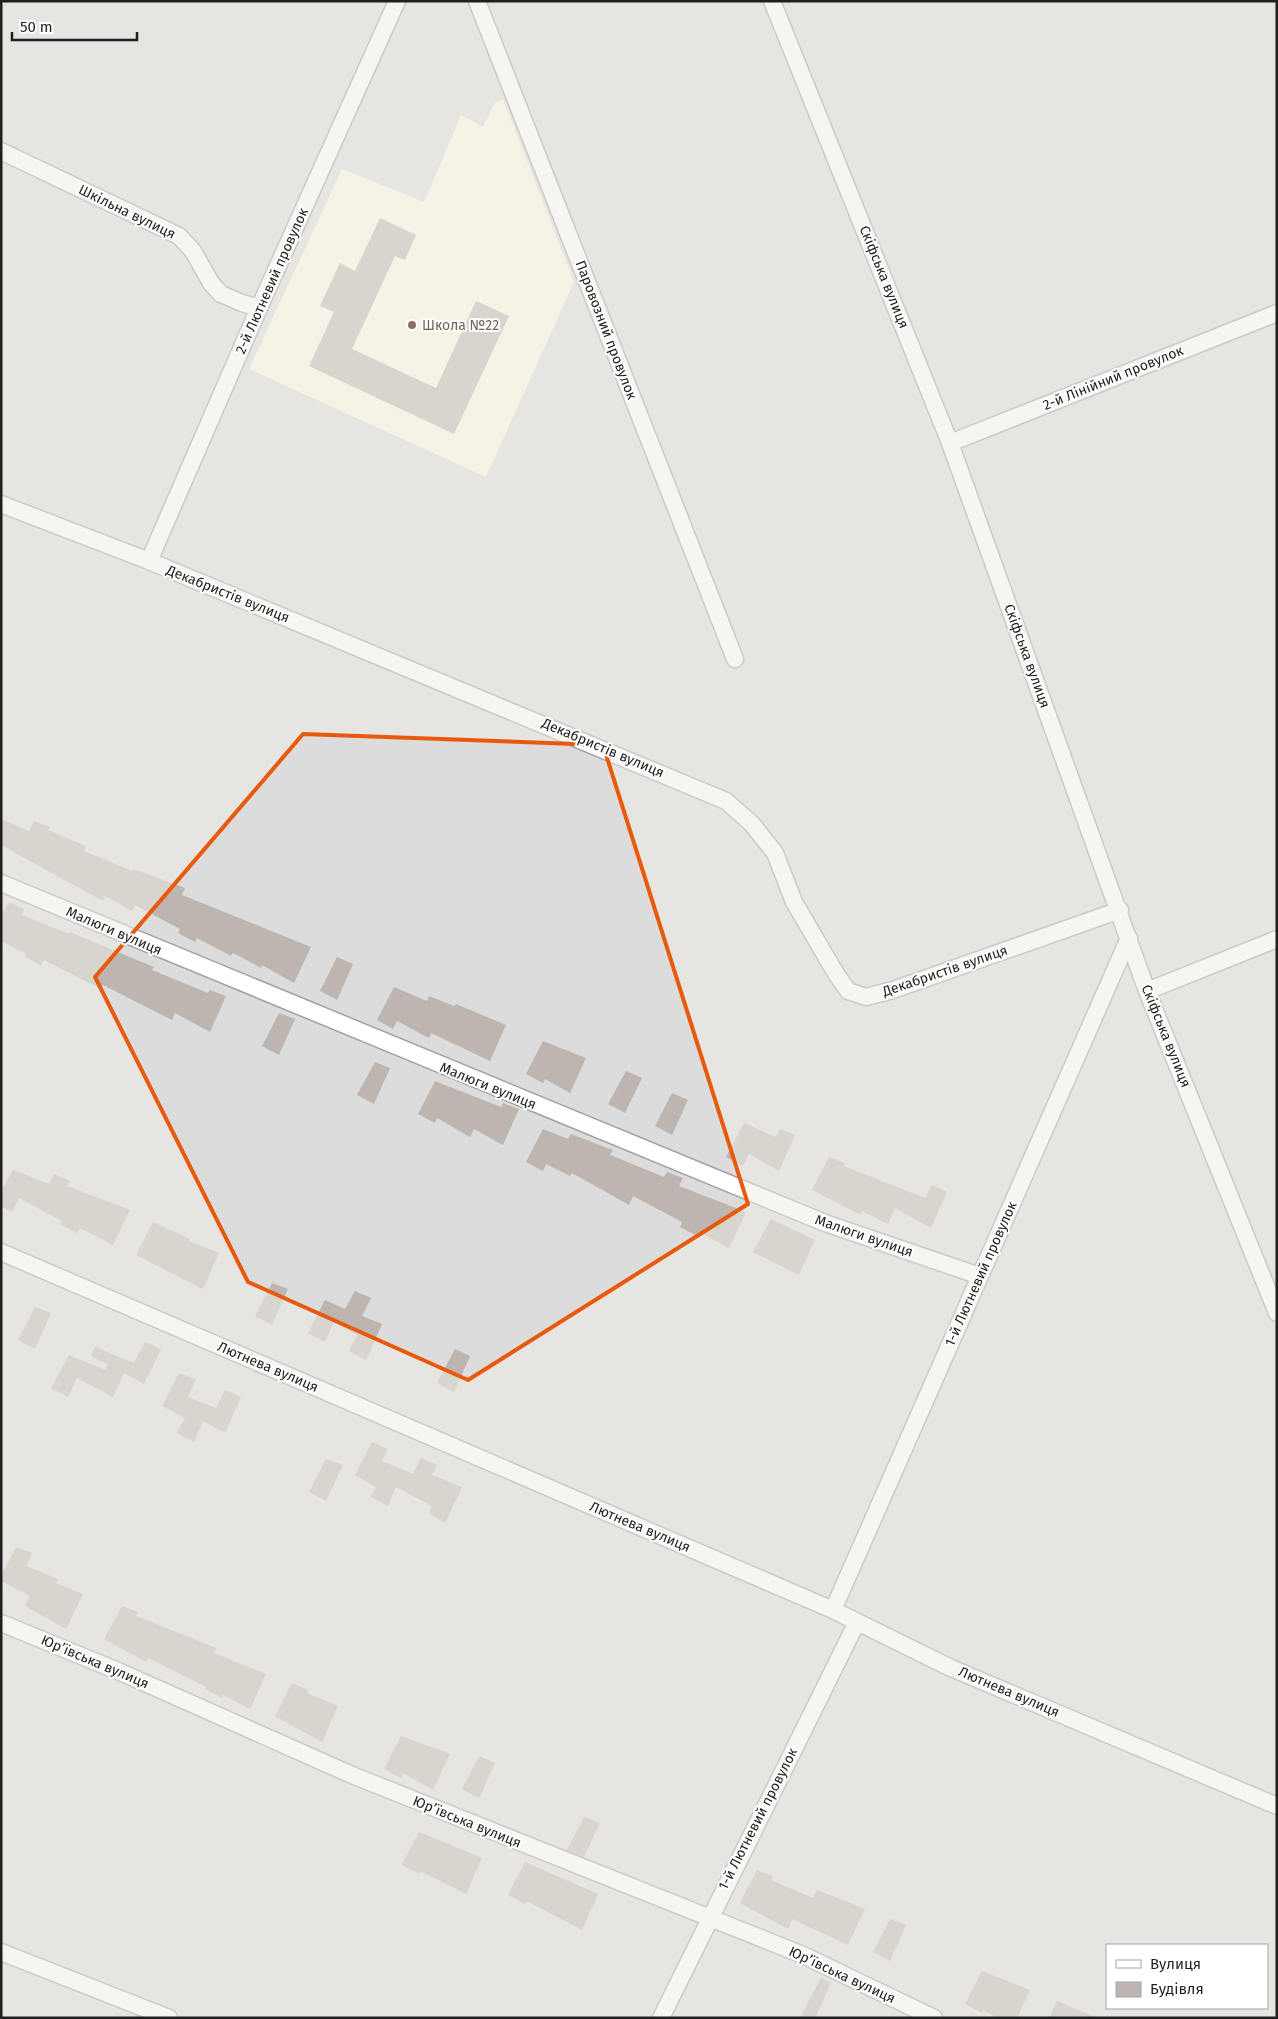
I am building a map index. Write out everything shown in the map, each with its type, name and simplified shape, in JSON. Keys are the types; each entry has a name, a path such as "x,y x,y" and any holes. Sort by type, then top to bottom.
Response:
{"street":[{"name":"2-й Лютневий провулок","path":"149,561 259,308 397,1"},
{"name":"Паровозний провулок","path":"477,1 735,659"},
{"name":"Скіфська вулиця","path":"772,1 950,442 1120,910 1147,991 1277,1313"},
{"name":"Шкільна вулиця","path":"1,151 179,236 194,250 211,283 221,294 259,308"},
{"name":"2-й Лінійний провулок","path":"950,442 1277,313"},
{"name":"Декабристів вулиця","path":"1,504 149,561 726,801 752,824 775,853 794,902 848,991 866,997 892,990 1120,910"},
{"name":"Малюги вулиця","path":"1,883 825,1223 980,1276"},
{"name":"1-й Лютневий провулок","path":"833,1610 1129,938"},
{"path":"1147,991 1277,939"},
{"name":"Лютнева вулиця","path":"1,1252 833,1610 951,1668 1277,1806"},
{"name":"1-й Лютневий провулок","path":"661,2018 709,1917 857,1622"},
{"name":"Юр’ївська вулиця","path":"1,1623 118,1671 352,1775 803,1955 934,2018"},
{"path":"1,1952 169,2018"}],"highlighted area":[{"path":"303,734 603,745 748,1204 468,1380 248,1282 95,977"}],"shaded area":[{"path":"1,1 1277,1 1277,2018 1,2018"},
{"name":"Школа №22","path":"503,99 574,282 486,477 249,369 342,169 424,202 461,115 483,127 495,103"}],"building":[{"path":"380,218 416,235 405,260 395,256 352,349 436,388 476,301 509,316 454,434 309,366 334,312 320,306 340,263 355,271"},
{"path":"1,819 29,831 34,821 50,827 48,830 86,846 84,851 132,871 133,869 185,888 182,895 311,947 294,983 262,965 261,968 233,953 231,956 197,938 195,942 178,933 180,929 135,905 132,911 105,896 103,901 1,845"},
{"path":"9,902 24,909 22,915 69,934 70,932 154,967 152,970 208,993 210,990 226,996 210,1032 175,1013 172,1020 103,985 101,989 44,960 41,966 24,956 26,954 1,941 1,916"},
{"path":"337,957 353,964 337,1000 320,991"},
{"path":"394,987 427,1001 429,996 454,1006 456,1004 506,1025 490,1061 431,1033 429,1038 397,1021 393,1029 377,1020"},
{"path":"279,1013 295,1019 279,1055 262,1046"},
{"path":"543,1041 586,1058 570,1093 545,1079 543,1083 526,1074"},
{"path":"375,1062 390,1068 374,1104 357,1095"},
{"path":"626,1071 642,1078 625,1113 608,1104"},
{"path":"435,1081 501,1107 503,1103 519,1109 503,1145 474,1129 470,1137 437,1118 435,1123 418,1114"},
{"path":"672,1093 688,1100 672,1135 655,1126"},
{"path":"744,1123 776,1137 780,1129 795,1135 779,1171 749,1154 743,1166 726,1157"},
{"path":"543,1129 568,1139 571,1134 613,1150 610,1155 664,1177 667,1172 683,1178 679,1186 746,1212 729,1248 699,1232 697,1236 680,1227 682,1222 633,1196 629,1205 572,1173 570,1176 546,1164 543,1171 526,1162"},
{"path":"829,1157 845,1163 844,1166 925,1198 932,1185 947,1192 931,1228 895,1208 888,1224 862,1211 861,1215 812,1190"},
{"path":"13,1170 49,1184 54,1174 70,1181 67,1186 130,1210 113,1245 80,1228 77,1233 60,1224 62,1221 19,1198 12,1212 1,1206 1,1191"},
{"path":"771,1219 815,1240 799,1275 753,1252"},
{"path":"153,1222 190,1239 189,1241 219,1253 203,1289 136,1255"},
{"path":"272,1283 288,1289 272,1325 255,1316"},
{"path":"355,1291 371,1298 362,1316 382,1324 366,1360 349,1351 357,1335 334,1322 325,1342 308,1333 325,1300 345,1309"},
{"path":"35,1307 51,1313 35,1349 18,1340"},
{"path":"145,1342 161,1349 144,1384 124,1373 113,1397 77,1378 68,1397 51,1388 69,1355 105,1370 108,1365 91,1356 95,1347 134,1363"},
{"path":"455,1349 470,1356 454,1392 437,1383"},
{"path":"179,1373 196,1379 188,1397 216,1408 225,1390 241,1397 225,1433 203,1421 194,1442 177,1433 185,1418 162,1406"},
{"path":"372,1442 388,1449 382,1461 413,1474 421,1458 437,1465 432,1475 462,1487 445,1523 429,1514 432,1506 396,1487 388,1506 371,1497 376,1487 355,1475"},
{"path":"326,1459 343,1465 326,1501 309,1492"},
{"path":"16,1547 32,1553 26,1566 58,1579 56,1583 83,1594 66,1629 25,1606 30,1596 1,1581 1,1576"},
{"path":"122,1606 138,1612 136,1616 216,1648 214,1653 266,1674 250,1709 223,1695 222,1698 205,1689 206,1687 148,1658 146,1662 104,1639"},
{"path":"292,1683 308,1690 307,1693 338,1706 322,1742 275,1716"},
{"path":"401,1736 450,1754 433,1790 403,1773 401,1778 384,1769"},
{"path":"479,1756 495,1763 479,1798 462,1789"},
{"path":"584,1817 600,1823 584,1857 567,1850"},
{"path":"419,1832 482,1858 466,1894 420,1871 419,1874 402,1865"},
{"path":"525,1862 598,1894 582,1930 527,1901 525,1904 508,1895"},
{"path":"757,1870 773,1876 771,1880 813,1898 817,1890 865,1909 848,1945 792,1919 788,1929 740,1903"},
{"path":"890,1919 906,1925 890,1961 873,1952"},
{"path":"982,1971 1030,1990 1017,2018 998,2018 983,2010 982,2013 965,2004"},
{"path":"821,1978 831,1983 815,2018 800,2018"},
{"path":"1057,2001 1097,2018 1049,2018"}],"place":[{"name":"Школа №22","path":"412,325"}]}
